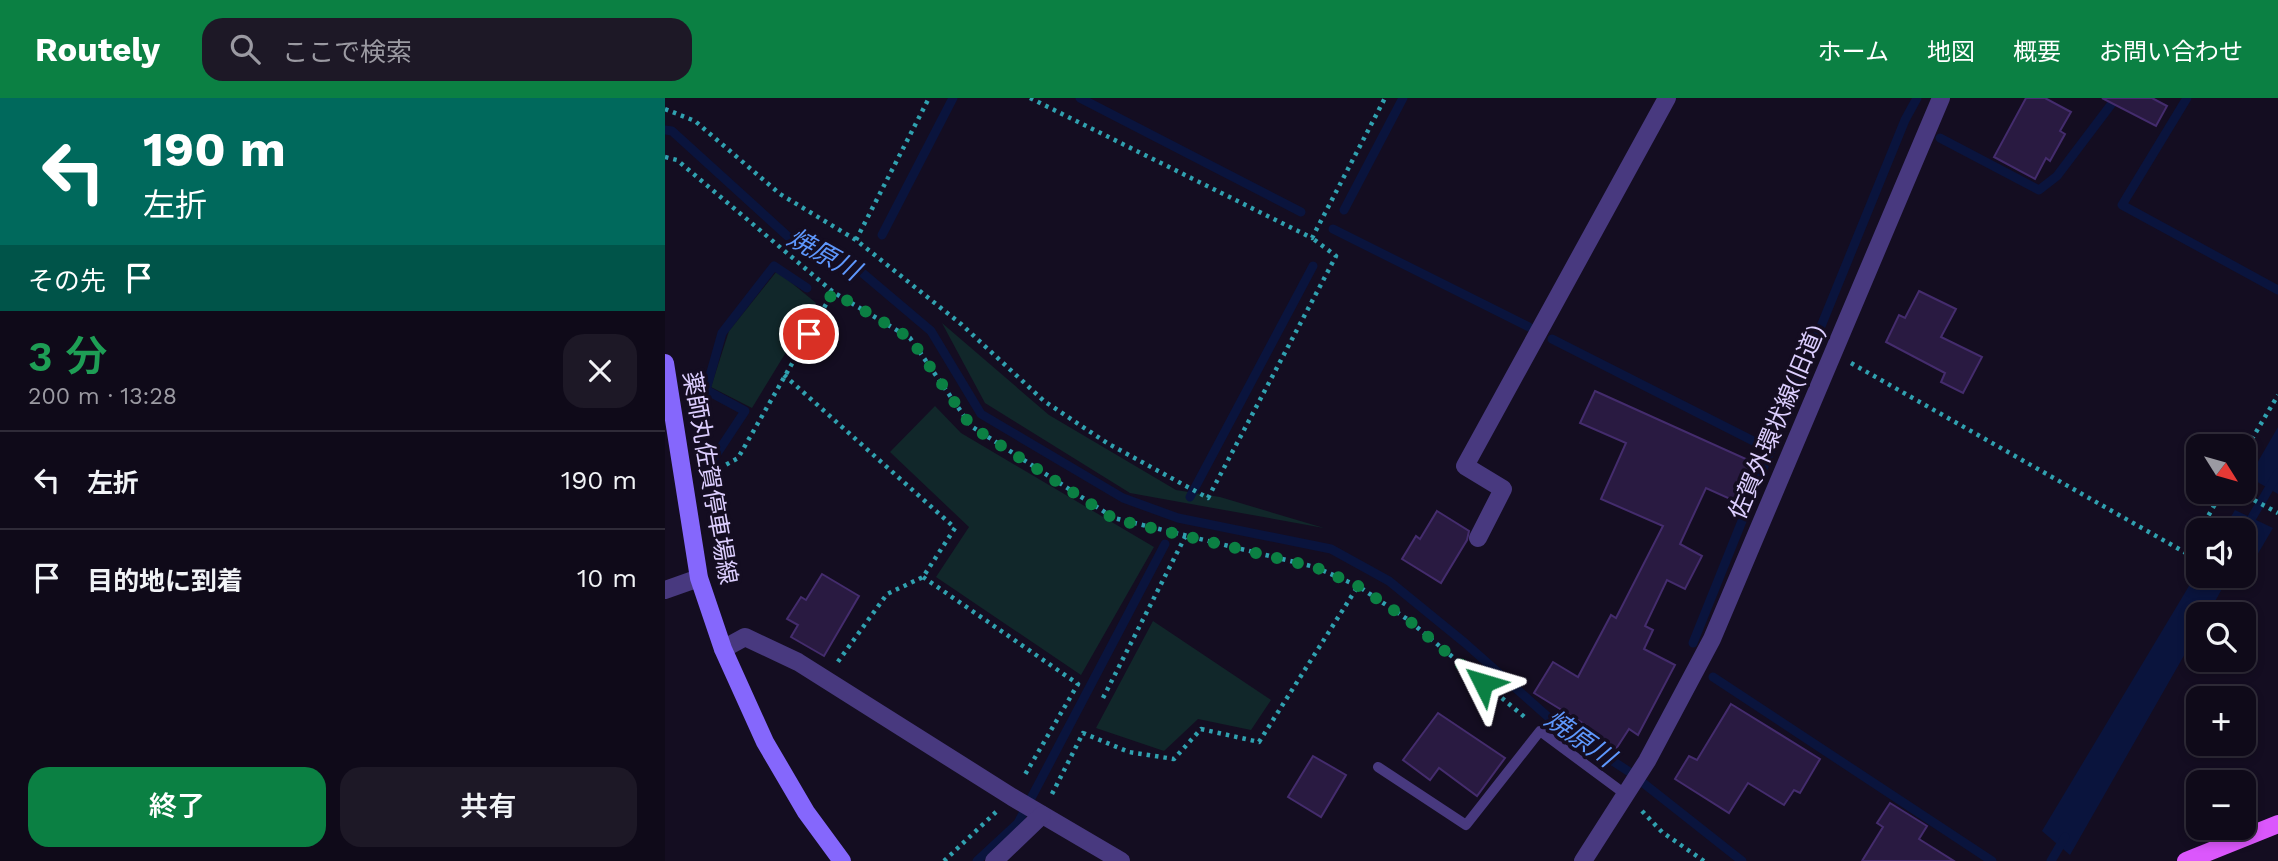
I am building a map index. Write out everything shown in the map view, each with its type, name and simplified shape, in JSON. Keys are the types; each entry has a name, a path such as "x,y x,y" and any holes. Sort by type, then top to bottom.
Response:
{"main road":[{"name":"薬師丸佐賀停車場線","path":"665,363 699,578 723,649 765,742 806,812 842,861"},
{"path":"2186,861 2278,824"}],"street":[{"path":"1478,538 1503,489 1465,466 1667,98"},
{"name":"佐賀外環状線(旧道)","path":"1625,794 1647,761 1712,639 1941,98"},
{"path":"665,590 699,578"},
{"path":"723,649 745,637 797,662 1012,797 1121,861"},
{"path":"1583,861 1625,794"},
{"path":"994,861 1042,815"}],"lane":[{"path":"1378,767 1466,825 1540,731 1625,794"}],"path":[{"path":"856,240 929,98"},
{"path":"665,109 695,121 780,194 856,240 961,324 1044,401 1107,443 1208,498 1336,256 1312,239 1030,98"},
{"path":"1312,239 1385,98"},
{"path":"665,157 677,160 833,292 910,338 971,426 1114,519 1315,567 1358,586 1407,619 1540,731"},
{"path":"683,478 702,478 738,457 833,292"},
{"path":"1832,353 2186,553"},
{"path":"785,375 955,528 923,577 887,594 825,679"},
{"path":"2255,434 2278,395"},
{"path":"2256,501 2278,513"},
{"path":"1103,698 1185,537"},
{"path":"923,577 1078,684 1012,797 944,861"},
{"path":"1042,815 1083,733 1129,752 1174,759 1201,729 1259,742 1358,586"},
{"path":"1625,794 1662,832 1704,861"}],"green space":[{"path":"777,271 816,303 752,408 711,387 729,331"},
{"path":"942,323 1049,415 1176,490 1220,497 1324,528 1130,493 985,403"},
{"path":"935,406 961,433 1154,547 1081,675 936,577 969,527 890,452"},
{"path":"1153,621 1271,700 1251,730 1198,719 1164,751 1096,728"}],"shaded area":[{"path":"2278,427 2278,494 2256,481 2256,465"},
{"path":"2235,510 2252,518 2230,518"},
{"path":"2256,520 2273,528 2256,557"},
{"path":"2188,588 2222,588 2215,602 2186,602 2186,652 2070,855 2042,831"}],"building":[{"path":"2026,98 2045,98 2071,112 2060,131 2065,134 2050,161 2046,158 2035,179 1994,157"},
{"path":"2102,98 2152,98 2167,106 2156,126"},
{"path":"1919,291 1956,309 1941,337 1982,357 1963,393 1941,382 1945,373 1886,342 1899,315 1905,318"},
{"path":"1595,391 1757,464 1739,503 1706,488 1680,544 1702,556 1685,589 1667,580 1645,626 1653,630 1644,649 1675,665 1638,735 1629,729 1616,749 1583,729 1586,725 1534,693 1553,662 1578,677 1611,615 1616,618 1663,526 1601,499 1626,443 1580,423"},
{"path":"1437,511 1469,531 1467,540 1441,583 1402,559 1416,536 1420,539"},
{"path":"822,574 859,596 824,656 791,637 798,625 787,619 801,597 806,600"},
{"path":"1731,704 1820,759 1800,793 1794,790 1784,805 1748,783 1729,813 1675,779 1689,756 1697,760"},
{"path":"1438,713 1505,758 1477,796 1439,768 1430,780 1403,760"},
{"path":"1313,756 1346,775 1321,817 1288,797"},
{"path":"1890,803 1927,826 1919,839 1954,861 1862,861 1883,827 1877,823"}],"waterway":[{"path":"882,235 953,98"},
{"path":"1080,98 1301,212"},
{"path":"1344,210 1403,98"},
{"path":"1758,481 1905,120 1917,98"},
{"path":"1940,138 2039,190 2057,176 2116,98"},
{"path":"2187,98 2122,205 2278,290"},
{"name":"焼原川","path":"665,130 672,131 794,242 827,258 853,265 931,331 981,414 1123,498 1178,518 1331,549 1389,581 1465,643 1556,724 1628,771 1742,861"},
{"path":"1333,229 1529,327"},
{"path":"708,467 745,411 706,390 722,333 774,266 807,288"},
{"path":"1190,497 1313,266"},
{"path":"1552,339 1771,450"},
{"path":"2252,518 2278,473"},
{"path":"1693,643 1744,516"},
{"path":"977,861 1018,823 1165,544"},
{"path":"1713,677 1992,861"},
{"path":"2051,861 2065,837"}],"route":[{"path":"809,334 833,292 910,338 971,426 1114,519 1315,567 1358,586 1407,619 1483,683"}]}
